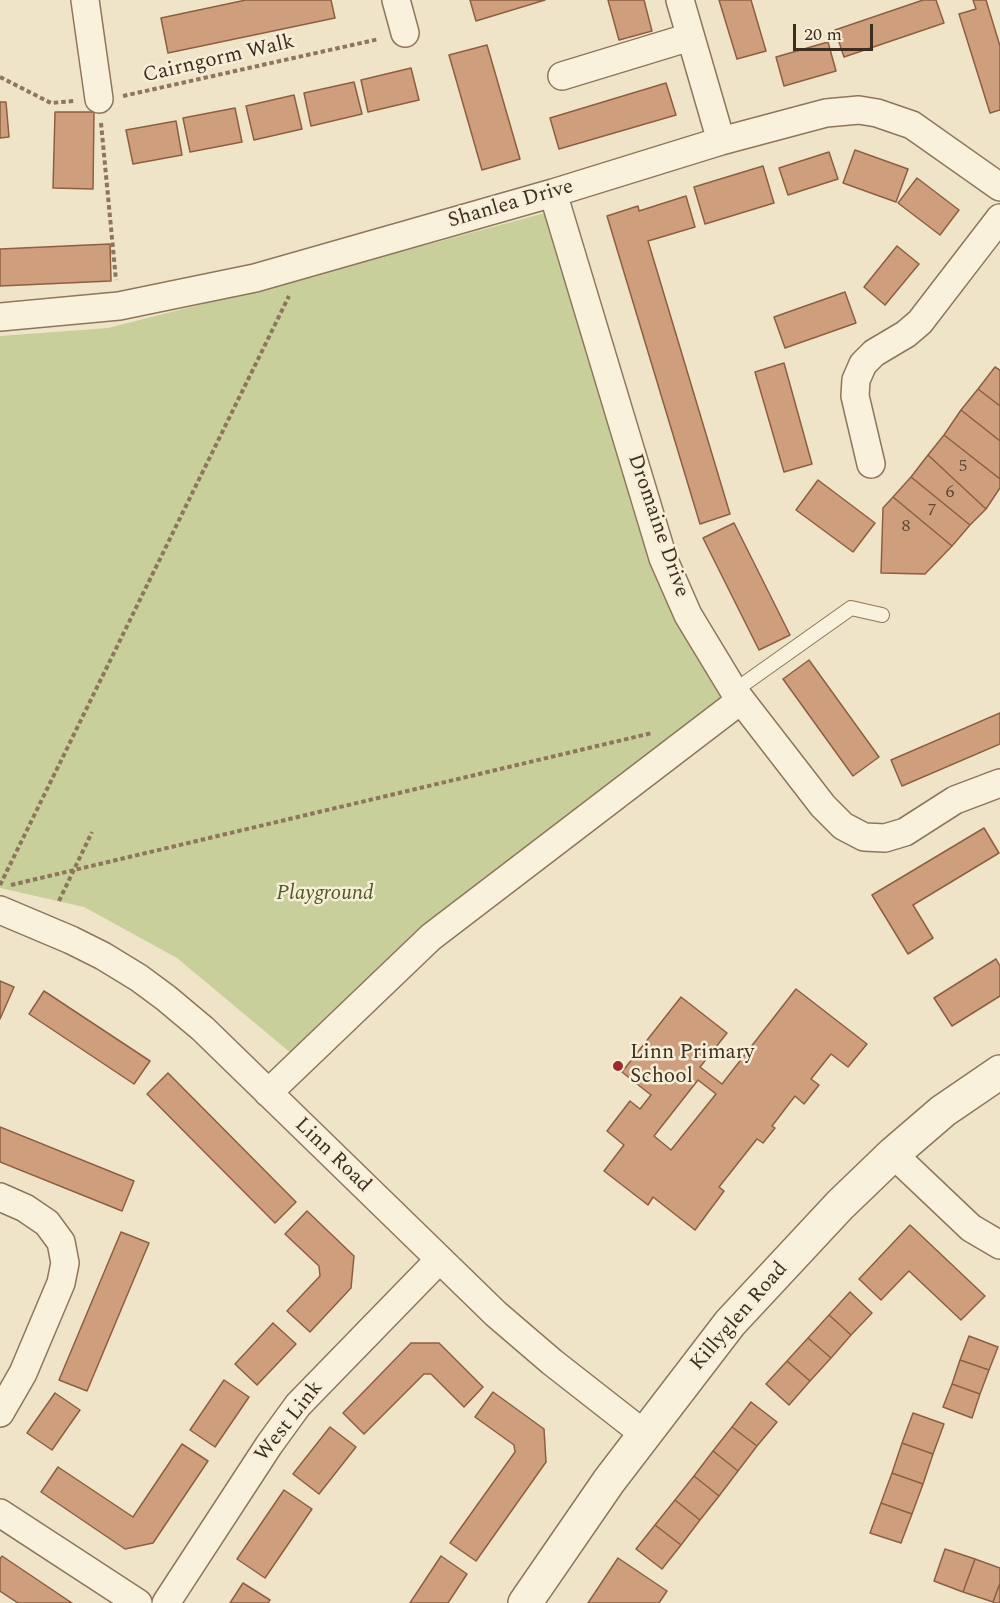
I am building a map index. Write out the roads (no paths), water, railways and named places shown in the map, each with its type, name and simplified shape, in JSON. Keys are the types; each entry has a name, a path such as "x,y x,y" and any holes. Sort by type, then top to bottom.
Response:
{"street":[{"path":"85,0 99,99"},
{"path":"396,0 405,33"},
{"path":"680,0 721,141"},
{"path":"562,76 690,38"},
{"name":"Shanlea Drive","path":"0,317 119,306 225,286 553,193 721,141 826,113 859,110 902,121 923,131 1000,187"},
{"name":"Dromaine Drive","path":"553,193 663,558 688,615 738,695 823,806 843,826 864,837 885,838 905,832 955,800 1000,783"},
{"path":"871,464 855,396 856,380 863,364 874,353 906,334 920,322 1000,218"},
{"path":"268,1093 431,937 738,695"},
{"name":"Linn Road","path":"0,910 79,944 139,978 166,998 203,1029 496,1314 552,1362 644,1434"},
{"name":"Killyglen Road","path":"525,1603 575,1528 730,1323 840,1205 893,1154 944,1111 1000,1072"},
{"path":"893,1154 971,1228 1000,1245"},
{"path":"0,1197 30,1210 51,1227 61,1242 65,1263 61,1283 23,1373 0,1413"},
{"name":"West Link","path":"166,1603 269,1445 298,1405 439,1260"},
{"path":"0,1513 138,1603"}],"lane":[{"path":"738,695 851,608 882,615"}],"place":[{"name":"Linn Primary School","path":"618,1066"}],"park label":[{"name":"Playground","path":"325,895"}]}
